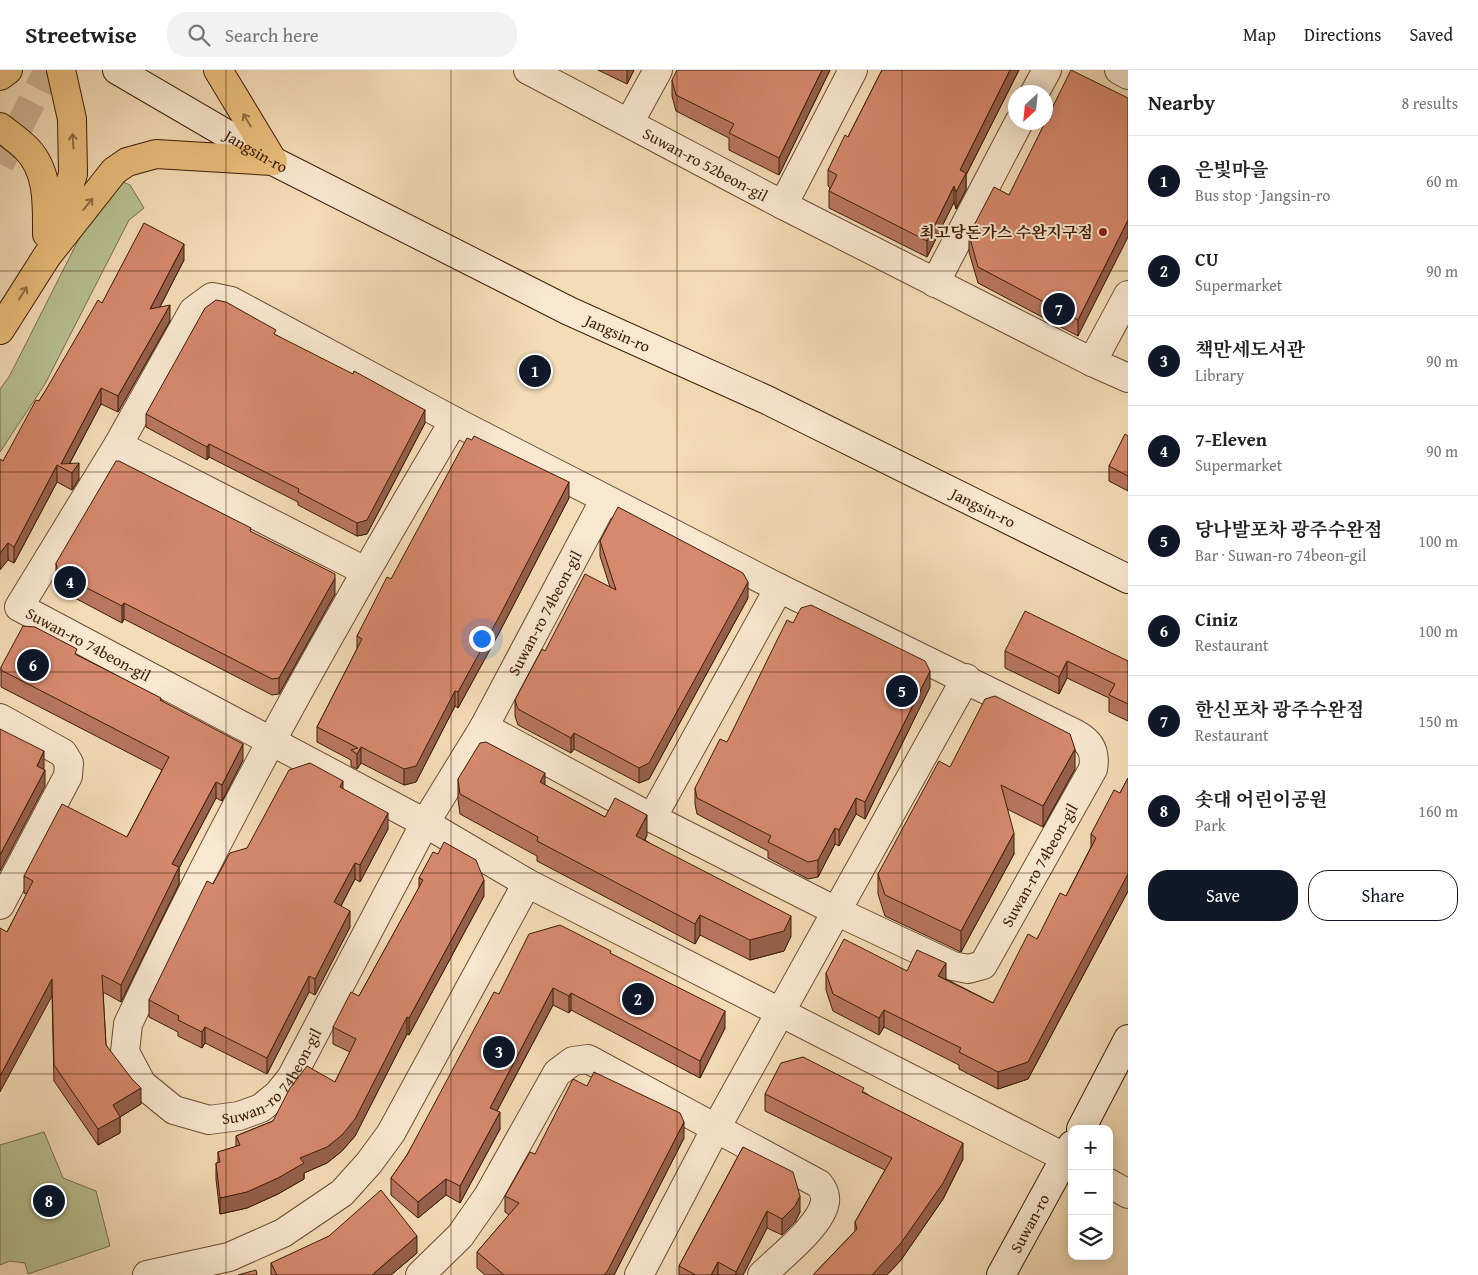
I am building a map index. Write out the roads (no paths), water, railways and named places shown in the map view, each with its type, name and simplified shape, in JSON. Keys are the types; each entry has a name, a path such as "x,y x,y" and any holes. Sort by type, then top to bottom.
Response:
{"highway":[{"path":"0,76 8,70"},
{"path":"47,256 73,174 72,120 61,70"},
{"path":"218,70 272,161"},
{"path":"0,127 28,150 43,175 47,204 47,256"},
{"path":"0,330 47,256 114,171 128,162 156,154 272,161"}],"street":[{"name":"Jangsin-ro","path":"117,70 272,161 569,311 766,400 1128,578"},
{"name":"Suwan-ro 52beon-gil","path":"528,70 783,205 1092,362 1128,378"},
{"name":"Suwan-ro 52beon-gil","path":"629,123 658,70"},
{"name":"Suwan-ro 52beon-gil","path":"783,205 853,70"},
{"path":"1039,85 1047,70"},
{"path":"1119,70 1128,75"},
{"path":"935,282 1015,130"},
{"path":"1092,362 1128,295"},
{"name":"Suwan-ro 74beon-gil","path":"484,727 652,818 836,911 953,966 968,969 983,965 1088,778 1094,760 1090,744 1084,738 966,678 779,588 454,421 231,301 212,296 193,311 118,446 9,614 271,741 425,823 528,883 780,1012 1068,1153"},
{"name":"Suwan-ro 74beon-gil","path":"454,421 365,571 271,741 128,1024 125,1052 142,1084 174,1110 209,1120 239,1116 261,1108 278,1094 291,1078 425,823 484,727 605,498"},
{"path":"118,446 365,571"},
{"path":"652,818 779,588"},
{"path":"639,1275 716,1128 966,678"},
{"path":"0,718 63,753 69,763 68,776 0,905"},
{"path":"147,1275 229,1257 246,1250 283,1233 342,1193 369,1163 391,1133 528,883"},
{"path":"1083,1125 1128,1039"},
{"path":"420,1275 460,1236 488,1196 557,1073 573,1061 588,1059 819,1184 824,1190 825,1201 817,1220 762,1275"},
{"name":"Suwan-ro","path":"1001,1275 1068,1158"},
{"path":"1113,1185 1128,1194"}],"tunnel":[{"path":"0,164 48,70"}],"place":[{"name":"최고당돈가스 수완지구점","path":"1103,232"},
{"name":"한신포차 광주수완점","path":"1059,309"},
{"name":"은빛마을","path":"535,371"},
{"name":"7-Eleven","path":"70,582"},
{"name":"Ciniz","path":"33,665"},
{"name":"당나발포차 광주수완점","path":"902,691"},
{"name":"CU","path":"638,999"},
{"name":"책만세도서관","path":"499,1052"},
{"name":"솟대 어린이공원","path":"49,1201"}]}
